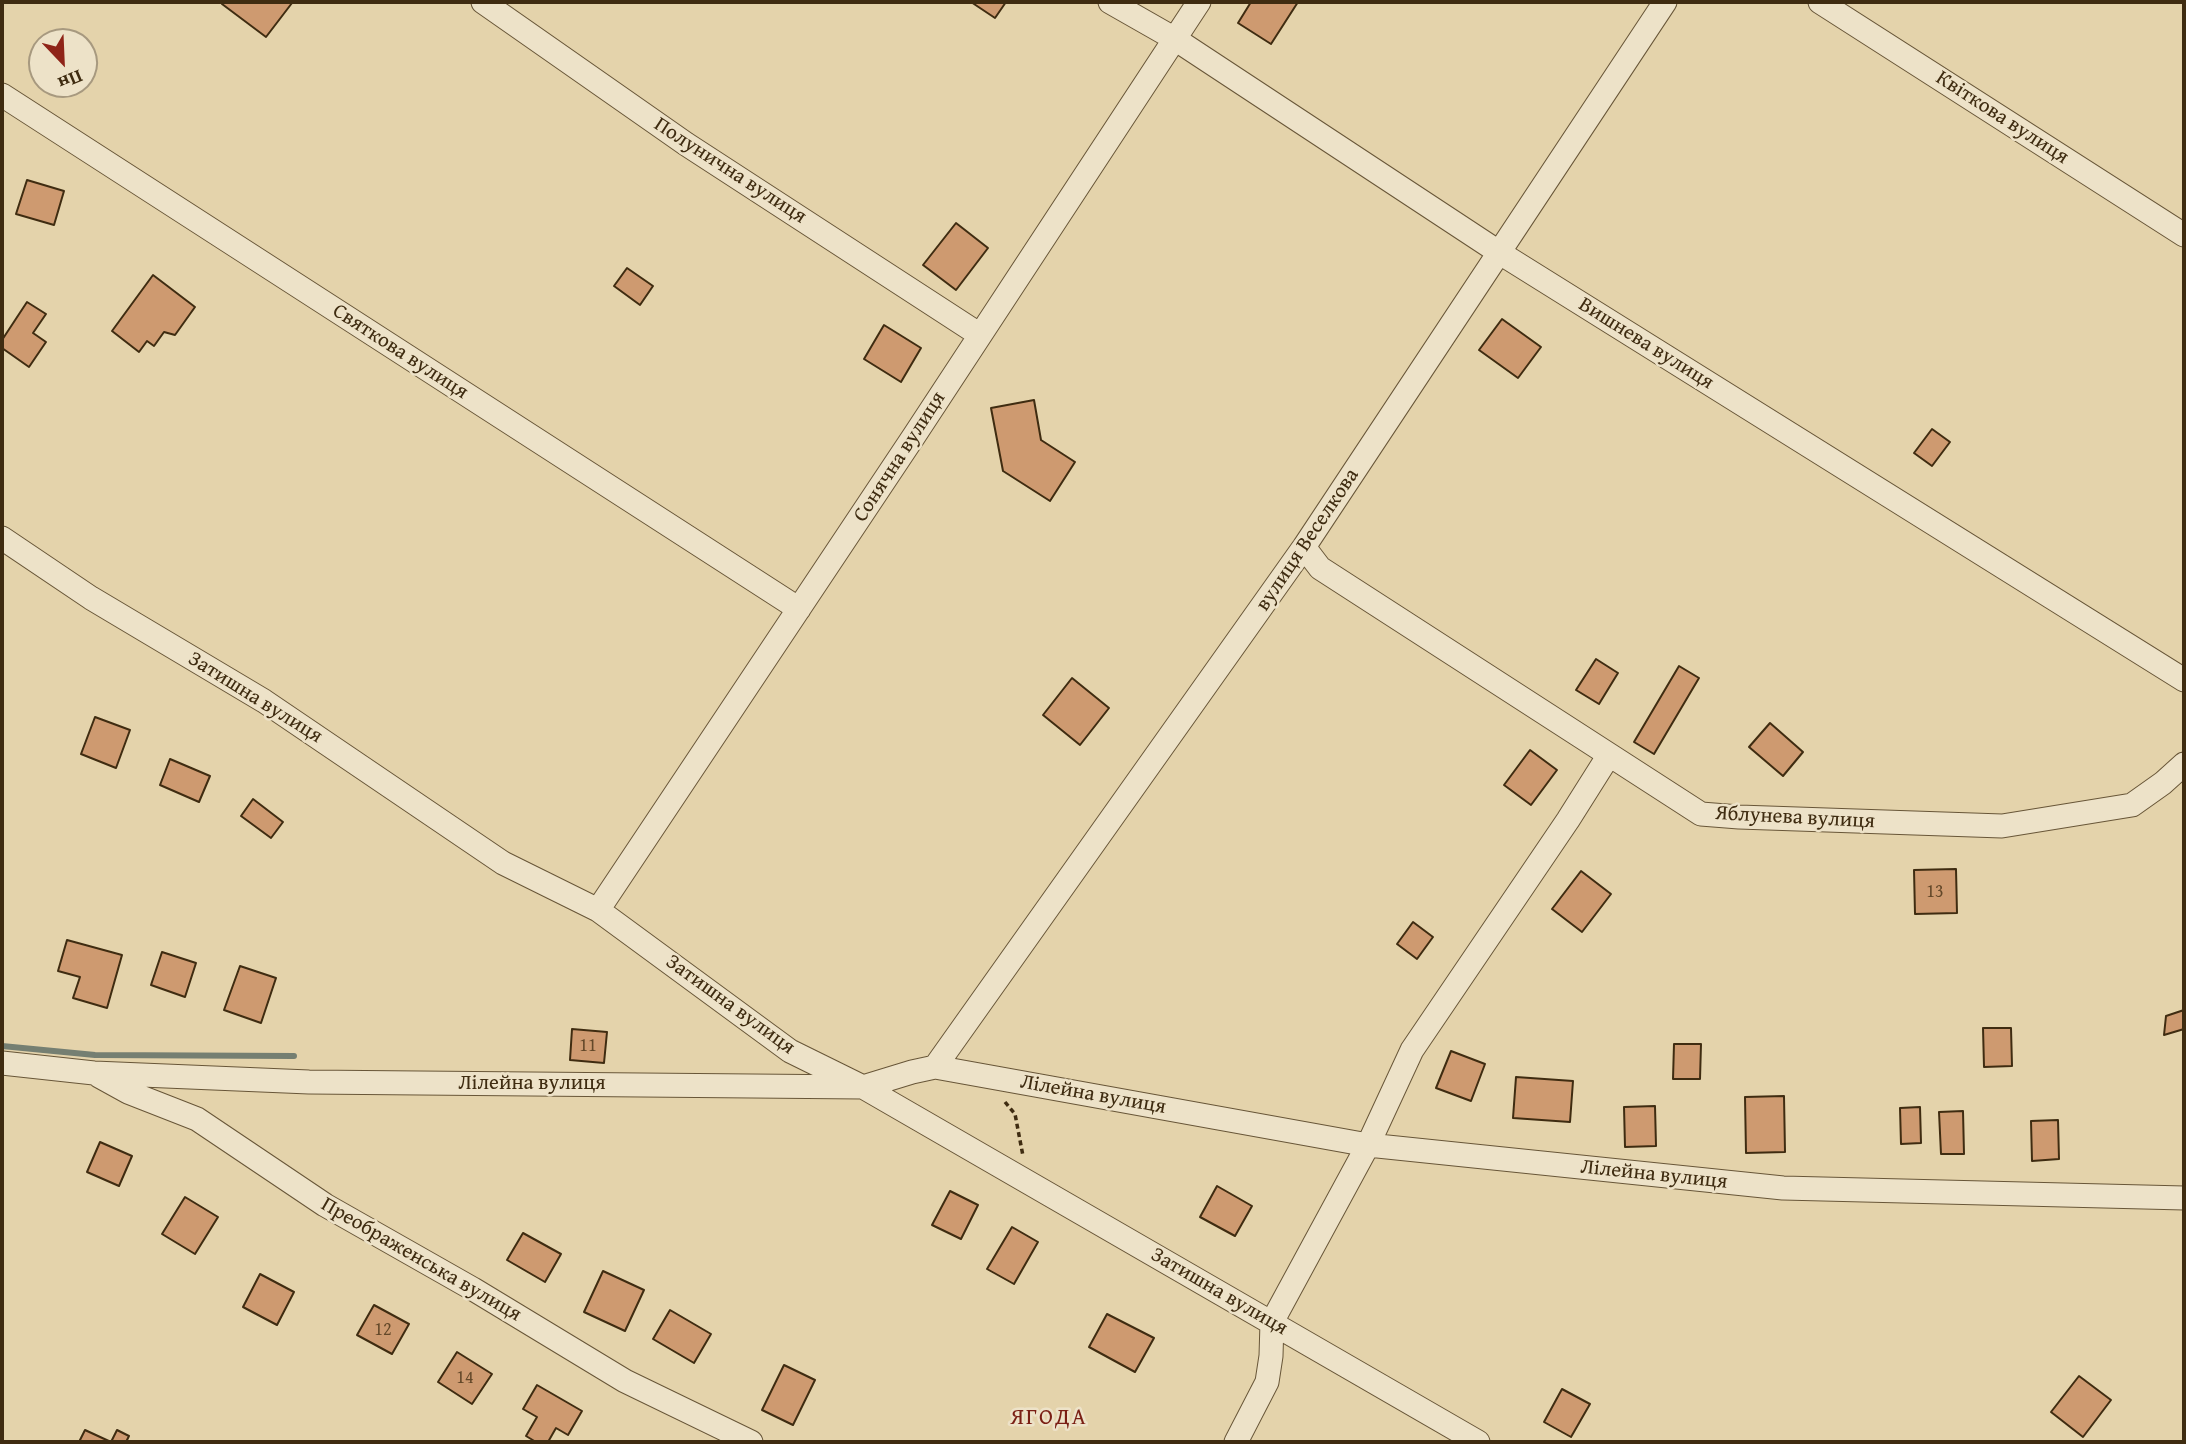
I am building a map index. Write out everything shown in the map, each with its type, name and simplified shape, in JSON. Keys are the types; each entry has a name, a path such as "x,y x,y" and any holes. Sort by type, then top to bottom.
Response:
{"street":[{"name":"Полунична вулиця","path":"483,2 685,144 980,335"},
{"name":"Вишнева вулиця","path":"1111,2 1175,39 1500,253 2184,680"},
{"name":"Сонячна вулиця","path":"598,910 1199,2"},
{"name":"вулиця Веселкова","path":"935,1067 1304,547 1665,2"},
{"name":"Квіткова вулиця","path":"1820,2 2184,235"},
{"name":"Святкова вулиця","path":"2,95 799,609"},
{"name":"Затишна вулиця","path":"2,538 91,598 264,701 503,863 598,910 790,1051 863,1087 1478,1442"},
{"name":"Яблунева вулиця","path":"1304,547 1320,568 1701,814 2002,826 2132,804 2163,783 2184,764"},
{"path":"1236,1442 1267,1382 1272,1322 1368,1145 1412,1050 1609,755"},
{"name":"Лілейна вулиця","path":"2,1063 94,1073 309,1083 863,1087 935,1067 1368,1145 1783,1188 2184,1198"},
{"name":"Преображенська вулиця","path":"94,1073 128,1092 197,1119 325,1205 473,1289 625,1381 751,1442"}],"building":[{"path":"971,2 1006,2 995,18"},
{"path":"1251,2 1298,2 1271,44 1238,23"},
{"path":"292,3 266,37 222,4"},
{"path":"27,180 64,191 54,225 16,214"},
{"path":"956,223 988,248 956,290 923,265"},
{"path":"627,268 653,286 640,305 614,286"},
{"path":"153,275 195,307 175,335 164,332 154,346 147,341 139,352 112,331"},
{"path":"27,302 46,314 33,333 46,342 29,367 2,348 2,340"},
{"path":"1502,319 1541,347 1518,378 1479,350"},
{"path":"884,325 921,348 901,382 864,359"},
{"path":"1034,400 1041,440 1075,462 1050,501 1003,471 991,408"},
{"path":"1932,429 1950,442 1932,466 1914,453"},
{"path":"1596,659 1618,673 1599,704 1576,690"},
{"path":"1679,666 1699,678 1654,754 1634,742"},
{"path":"1072,678 1109,708 1080,745 1043,715"},
{"path":"95,717 130,730 116,768 81,754"},
{"path":"1770,723 1803,752 1783,776 1749,747"},
{"path":"1530,750 1557,770 1531,805 1504,785"},
{"path":"170,759 210,776 199,802 160,785"},
{"path":"253,799 283,822 271,838 241,816"},
{"path":"1956,869 1957,913 1915,914 1914,870"},
{"path":"1581,871 1611,894 1582,932 1552,909"},
{"path":"1413,922 1433,937 1417,959 1397,944"},
{"path":"67,940 122,955 107,1008 73,998 80,977 58,971"},
{"path":"162,952 196,963 185,997 151,985"},
{"path":"240,966 276,978 261,1023 224,1010"},
{"path":"2184,1010 2184,1029 2164,1035 2166,1016"},
{"path":"1983,1028 2011,1028 2012,1066 1984,1067"},
{"path":"572,1029 607,1032 604,1063 570,1060"},
{"path":"1674,1044 1701,1044 1700,1079 1673,1079"},
{"path":"1451,1051 1485,1064 1471,1101 1436,1088"},
{"path":"1516,1077 1573,1081 1570,1122 1513,1118"},
{"path":"1784,1096 1785,1152 1746,1153 1745,1097"},
{"path":"1655,1106 1656,1146 1625,1147 1624,1107"},
{"path":"1920,1107 1921,1143 1901,1144 1900,1108"},
{"path":"1963,1111 1964,1154 1941,1154 1939,1112"},
{"path":"2058,1120 2059,1159 2032,1161 2031,1121"},
{"path":"100,1142 132,1156 119,1186 87,1172"},
{"path":"1217,1186 1252,1206 1235,1236 1200,1217"},
{"path":"950,1191 978,1205 961,1239 932,1225"},
{"path":"185,1197 218,1217 195,1254 162,1234"},
{"path":"1012,1227 1038,1242 1014,1284 987,1269"},
{"path":"523,1233 561,1254 545,1282 507,1260"},
{"path":"603,1271 644,1290 625,1331 584,1312"},
{"path":"260,1274 294,1292 277,1325 243,1307"},
{"path":"374,1305 409,1324 392,1354 357,1335"},
{"path":"670,1310 711,1334 694,1363 653,1339"},
{"path":"1107,1314 1154,1338 1135,1372 1089,1347"},
{"path":"457,1352 492,1374 472,1404 438,1382"},
{"path":"784,1365 815,1380 793,1425 762,1410"},
{"path":"2079,1376 2111,1400 2083,1437 2051,1412"},
{"path":"537,1385 582,1411 568,1435 556,1428 548,1442 536,1442 526,1436 537,1417 523,1409"},
{"path":"1562,1389 1590,1404 1571,1437 1544,1422"},
{"path":"85,1430 111,1442 79,1442"},
{"path":"117,1430 129,1436 126,1442 111,1442"}],"waterway":[{"path":"2,1046 95,1055 294,1056"}],"district":[{"name":"ЯГОДА","path":"1049,1418"}]}
